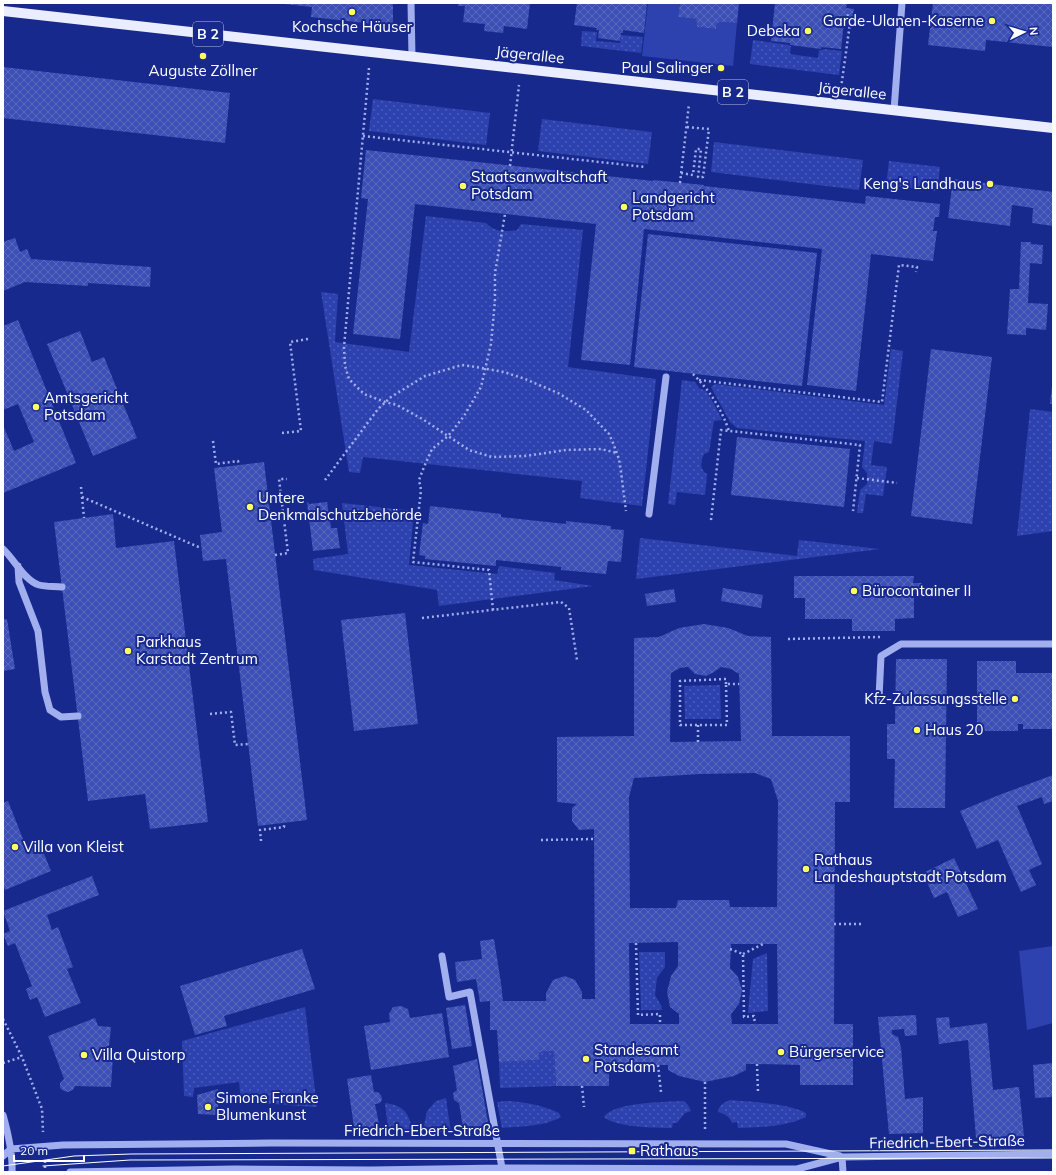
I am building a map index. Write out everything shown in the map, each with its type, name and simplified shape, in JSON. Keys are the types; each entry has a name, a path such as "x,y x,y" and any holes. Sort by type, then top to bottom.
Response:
{"main road":[{"name":"Jägerallee","path":"3,11 1053,128"}],"street":[{"path":"411,3 412,57"},
{"path":"894,110 902,3"},
{"path":"649,514 666,377"},
{"path":"3,549 9,554 27,577 38,585 62,587"},
{"path":"18,566 19,582 38,630 45,692 50,710 61,717 78,716"},
{"path":"879,698 881,656 901,644 1053,644"},
{"path":"442,956 449,997 470,992 502,1168"},
{"path":"3,1115 11,1149 12,1170"},
{"name":"Friedrich-Ebert-Straße","path":"11,1149 64,1145 249,1143 786,1144 842,1157 1053,1154"},
{"path":"3,1156 11,1149"},
{"path":"842,1157 843,1172"},
{"name":"Friedrich-Ebert-Straße","path":"70,1172 235,1169 797,1169 842,1157"}],"path":[{"path":"839,104 851,16 845,15"},
{"path":"370,52 344,347 345,366 349,379 364,394 397,405 424,420 469,450 492,456 525,456 566,450 601,449 617,453"},
{"path":"510,166 521,69"},
{"path":"680,183 690,88"},
{"path":"681,173 693,175 696,148 701,149 698,177 703,177 709,129 686,127"},
{"path":"363,136 645,167"},
{"path":"494,610 489,570 413,562 421,490 419,480 432,449 448,436 464,416 481,387 486,369 494,320 495,273 505,214"},
{"path":"699,380 882,402 898,265 917,267 916,272"},
{"path":"282,433 301,430 290,342 308,339"},
{"path":"325,480 378,409 390,397 425,376 462,365 504,372 525,378 558,393 586,410 609,434 617,453 626,511"},
{"path":"693,374 715,400 729,431"},
{"path":"711,520 721,430 860,445 853,510"},
{"path":"213,441 216,464 238,461 238,465"},
{"path":"275,555 288,553 279,479 287,478"},
{"path":"857,478 897,482"},
{"path":"81,487 84,518"},
{"path":"82,497 201,548"},
{"path":"422,618 561,602 569,608 577,660"},
{"path":"788,639 884,637 901,644"},
{"path":"726,679 726,684 727,725 680,725 680,681 726,679"},
{"path":"726,684 739,684"},
{"path":"210,714 231,712 235,745 248,744"},
{"path":"698,725 698,742"},
{"path":"261,842 260,830 284,827 284,823"},
{"path":"541,840 594,839"},
{"path":"834,924 861,924"},
{"path":"636,943 638,1015 660,1014 660,1024"},
{"path":"730,949 743,954 765,943"},
{"path":"743,954 744,1017 754,1016 755,1024"},
{"path":"3,1019 22,1057 42,1109 43,1125"},
{"path":"3,1064 22,1057"},
{"path":"757,1064 758,1092"},
{"path":"658,1065 661,1092"},
{"path":"705,1082 705,1119"},
{"path":"582,1086 584,1107"}],"shaded area":[{"path":"648,3 680,3 678,17 696,19 697,27 716,29 717,23 719,22 737,23 733,66 642,56"},
{"path":"582,31 597,32 596,41 620,43 621,35 643,37 641,53 581,46"},
{"path":"753,40 789,45 791,46 790,54 818,58 819,50 842,51 839,75 750,64"},
{"path":"373,99 490,113 486,145 369,131"},
{"path":"542,119 652,132 648,164 538,151"},
{"path":"714,142 863,160 859,190 711,172"},
{"path":"889,161 940,167 937,191 886,185"},
{"path":"426,216 486,223 496,230 504,231 517,230 521,224 583,230 568,367 656,379 642,506 580,498 582,481 363,457 360,473 349,472 321,292 338,294 335,342 409,352"},
{"path":"891,349 903,351 892,444 874,441 871,465 887,467 883,496 866,494 863,513 857,513 860,490 867,484 867,473 862,467 865,441 737,428 730,422 711,387 715,384 884,405"},
{"path":"682,380 695,382 699,388 706,391 722,420 714,421 709,452 704,454 702,459 701,465 704,472 707,474 705,495 677,492 675,505 668,504"},
{"path":"1030,409 1053,412 1053,531 1017,536"},
{"path":"342,503 414,511 409,565 497,574 499,566 555,573 554,580 593,586 439,606 437,590 314,570 313,559 348,554"},
{"path":"640,538 797,556 799,540 880,549 636,579"},
{"path":"720,685 721,719 685,719 684,686"},
{"path":"1053,946 1053,1023 1027,1030 1019,951"},
{"path":"639,952 665,952 665,967 657,978 655,995 661,1005 662,1010 641,1010"},
{"path":"767,953 768,1011 748,1013 753,959"},
{"path":"305,1007 317,1107 241,1102 239,1082 194,1088 193,1097 184,1096 182,1041"},
{"path":"554,1051 556,1086 500,1088 499,1062 539,1060 539,1052"},
{"path":"446,1098 451,1133 423,1131 427,1111 436,1101"},
{"path":"730,1100 790,1107 806,1113 806,1117 781,1125 738,1128 737,1122 732,1123 730,1119 718,1112 722,1104"},
{"path":"506,1101 539,1106 559,1113 561,1117 547,1123 502,1128 497,1102"},
{"path":"684,1101 691,1111 685,1113 677,1123 673,1123 672,1128 626,1125 604,1117 609,1112 618,1108 641,1104"},
{"path":"385,1103 397,1106 405,1111 413,1131 388,1129"}],"building":[{"name":"Kochsche Häuser","path":"284,3 393,3 393,26 311,17 312,7"},
{"path":"459,3 530,3 527,29 504,26 503,33 484,31 485,24 463,22 465,6 458,6"},
{"path":"577,3 647,3 644,33 623,30 620,41 598,38 599,30 596,30 597,28 574,25"},
{"path":"680,3 739,3 737,23 719,22 717,23 716,29 697,27 697,21 695,21 696,19 678,17"},
{"name":"Debeka","path":"775,3 847,3 846,8 854,9 852,23 844,22 841,49 821,47 821,49 771,41"},
{"name":"Garde-Ulanen-Kaserne","path":"933,3 1053,3 1053,47 986,40 985,51 928,45"},
{"path":"3,67 230,93 225,143 3,118"},
{"path":"366,150 653,181 704,185 865,204 866,196 940,204 939,217 935,217 933,231 937,231 933,261 871,254 856,391 807,385 822,249 644,229 630,365 581,360 596,224 415,204 400,339 353,334 368,199 361,198"},
{"path":"953,179 1053,192 1053,226 1032,223 1033,208 1012,205 1010,226 948,218"},
{"path":"648,234 817,253 802,386 634,367"},
{"path":"15,238 20,252 27,249 31,259 151,267 150,287 88,283 88,286 25,282 3,291 3,242"},
{"path":"1021,242 1031,242 1031,244 1043,245 1042,264 1030,263 1028,303 1048,304 1046,330 1026,328 1026,335 1007,334 1010,289 1019,289"},
{"name":"Amtsgericht Potsdam","path":"18,320 76,463 3,493 3,425 14,451 34,442 18,404 3,410 3,326"},
{"path":"80,331 92,362 104,357 137,438 93,456 47,344"},
{"path":"931,349 992,357 972,524 911,516"},
{"path":"1052,386 1053,404 1050,404"},
{"path":"737,437 850,449 844,507 731,495"},
{"path":"264,462 307,820 258,826 226,559 203,561 200,535 222,532 214,468"},
{"path":"307,502 309,504 327,502 331,528 337,528 340,548 313,551"},
{"path":"430,506 501,514 501,517 566,524 566,521 611,526 611,529 624,530 621,562 608,561 606,574 561,570 561,567 496,560 496,566 425,559 425,556 419,555 423,523 428,524"},
{"name":"Parkhaus Karstadt Zentrum","path":"113,514 116,548 174,541 208,822 150,829 145,794 88,801 54,522"},
{"name":"Bürocontainer II","path":"794,576 914,576 913,583 922,583 922,594 914,594 914,618 895,619 895,631 852,631 852,619 805,619 805,598 794,598"},
{"path":"723,588 763,595 761,608 721,601"},
{"path":"674,589 676,602 647,606 645,594"},
{"path":"405,613 418,724 354,731 341,620"},
{"path":"7,619 15,669 3,671 3,620"},
{"name":"Rathaus Landeshauptstadt Potsdam","path":"704,624 728,628 748,636 771,637 772,736 850,736 850,802 835,802 834,1024 853,1024 853,1085 800,1085 800,1065 746,1064 746,1070 734,1076 705,1082 679,1076 668,1070 668,1065 609,1065 609,1086 556,1086 554,1051 539,1052 539,1060 499,1062 497,1030 490,1030 490,1001 480,1002 476,979 457,982 455,962 482,959 480,941 494,939 503,1001 546,1001 546,993 553,980 565,976 575,980 582,992 582,999 595,999 594,829 579,830 572,821 572,808 577,804 557,802 557,737 634,736 634,638 659,637 679,628","holes":["688,667 695,674 706,676 721,667 731,669 739,674 741,741 670,742 671,673 680,668","755,773 771,779 778,801 777,907 730,907 729,900 678,900 676,908 630,908 629,797 634,778 700,774","678,942 678,966 671,976 667,992 670,1007 679,1014 679,1024 630,1024 629,943","731,944 777,944 778,1024 732,1024 731,1014 739,1004 742,990 738,977 730,968"]},
{"name":"Haus 20","path":"896,659 947,659 945,808 894,808 895,759 887,759 887,724 895,724"},
{"name":"Kfz-Zulassungsstelle","path":"977,661 1016,661 1016,673 1053,673 1053,729 1023,729 1023,724 1018,724 1018,731 977,731"},
{"path":"1053,775 1053,801 1044,804 1042,797 1017,806 1042,864 1029,870 1036,885 1021,892 998,840 977,849 960,811"},
{"name":"Villa von Kleist","path":"8,801 27,849 40,844 51,871 5,890 3,885 3,803"},
{"path":"954,858 978,909 958,917 947,892 934,898 923,873"},
{"path":"92,876 99,895 47,915 52,930 58,927 73,967 67,969 81,1003 45,1017 37,997 30,1000 26,989 32,986 15,943 8,946 3,934 10,931 3,911"},
{"path":"302,949 315,989 224,1016 227,1026 195,1035 180,986"},
{"path":"465,1005 472,1046 452,1049 446,1008"},
{"path":"401,1006 408,1009 410,1018 442,1013 449,1057 371,1070 364,1026 390,1022 389,1014 393,1007"},
{"path":"916,1015 917,1035 905,1036 904,1029 892,1030 892,1034 898,1037 901,1047 905,1099 923,1097 923,1133 889,1134 878,1017"},
{"path":"949,1017 950,1028 987,1023 993,1090 1019,1087 1024,1136 976,1138 968,1040 939,1044 936,1018"},
{"name":"Villa Quistorp","path":"95,1018 98,1026 111,1027 108,1055 113,1055 111,1087 75,1086 73,1090 68,1092 64,1091 60,1088 60,1083 64,1079 48,1036"},
{"path":"477,1059 490,1134 464,1134 459,1103 454,1100 453,1093 457,1090 453,1066"},
{"path":"1053,1063 1053,1097 1035,1098 1033,1065"},
{"path":"371,1075 374,1092 378,1092 381,1095 382,1100 380,1103 375,1104 380,1129 354,1127 347,1079"},
{"path":"218,1089 218,1115 198,1114 197,1095"}],"tram line":[{"path":"3,1166 74,1156 131,1154 1053,1150"},
{"path":"43,1166 130,1160 1053,1158"}],"place":[{"name":"Kochsche Häuser","path":"352,12"},
{"name":"Garde-Ulanen-Kaserne","path":"992,21"},
{"name":"Debeka","path":"808,31"},
{"name":"Auguste Zöllner","path":"203,56"},
{"name":"Paul Salinger","path":"721,68"},
{"name":"Keng's Landhaus","path":"990,184"},
{"name":"Staatsanwaltschaft Potsdam","path":"463,186"},
{"name":"Landgericht Potsdam","path":"624,207"},
{"name":"Amtsgericht Potsdam","path":"36,407"},
{"name":"Untere Denkmalschutzbehörde","path":"250,507"},
{"name":"Bürocontainer II","path":"854,591"},
{"name":"Parkhaus Karstadt Zentrum","path":"128,651"},
{"name":"Kfz-Zulassungsstelle","path":"1015,699"},
{"name":"Haus 20","path":"917,730"},
{"name":"Villa von Kleist","path":"15,847"},
{"name":"Rathaus Landeshauptstadt Potsdam","path":"806,869"},
{"name":"Bürgerservice","path":"781,1052"},
{"name":"Villa Quistorp","path":"84,1055"},
{"name":"Standesamt Potsdam","path":"586,1059"},
{"name":"Simone Franke Blumenkunst","path":"208,1107"},
{"name":"Rathaus","path":"632,1151"}]}
